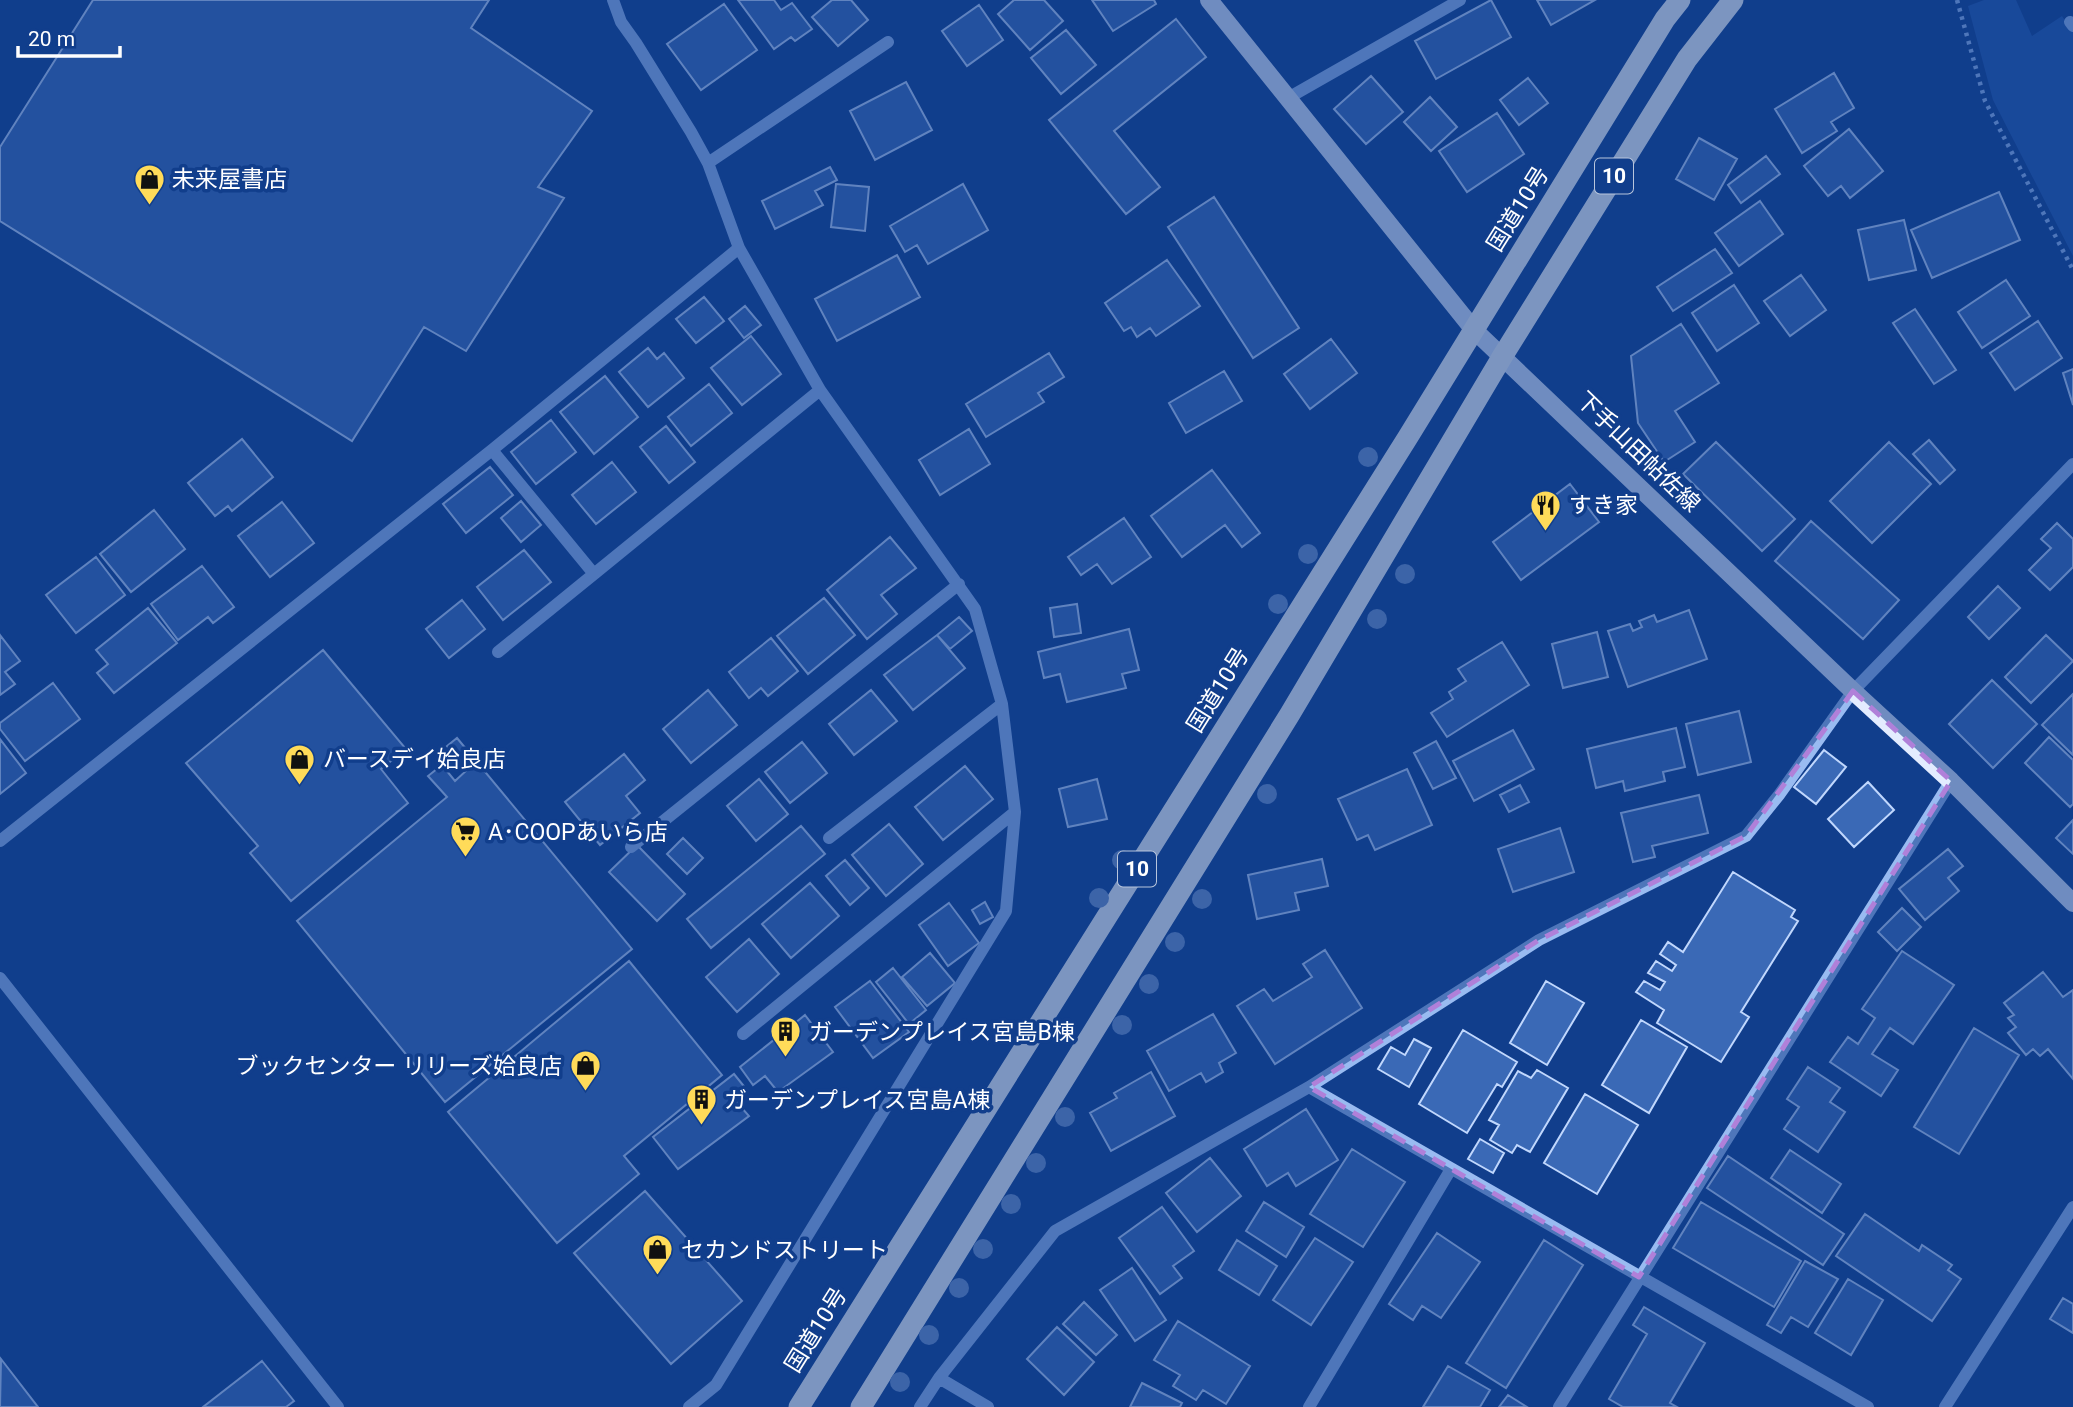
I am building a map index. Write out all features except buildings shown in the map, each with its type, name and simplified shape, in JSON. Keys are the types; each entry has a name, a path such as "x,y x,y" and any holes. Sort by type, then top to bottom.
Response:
{"highway":[{"name":"国道10号","path":"799,1407 1474,330 1665,19 1680,0"},
{"name":"10","path":"861,1407 1290,714 1502,357 1687,59 1733,0"}],"main road":[{"name":"下手山田帖佐線","path":"1209,0 1474,330 1951,781 2073,903"}],"street":[{"path":"613,0 621,22 708,163 739,248 820,390 975,609 1002,704 1015,812 1006,911 716,1385 689,1407"},
{"path":"1288,98 1460,0"},
{"path":"708,163 888,42"},
{"path":"0,841 492,450 739,248"},
{"path":"498,652 820,390"},
{"path":"492,450 594,574"},
{"path":"920,1407 939,1378 1055,1231 1309,1087 1539,940 1746,836 1779,795 1853,691 2073,464"},
{"path":"631,848 959,584"},
{"path":"829,838 1002,704"},
{"path":"1559,1407 1951,781"},
{"path":"743,1034 1015,812"},
{"path":"0,978 338,1407"},
{"path":"1309,1087 1868,1407"},
{"path":"1308,1407 1451,1169"},
{"path":"1945,1407 2073,1207"},
{"path":"939,1378 988,1407"}],"path":[{"path":"1957,0 1985,101 2073,270"}],"highlighted area":[{"path":"1853,691 1951,781 1639,1277 1309,1087 1539,940 1746,836"}],"shaded area":[{"path":"1984,0 2016,0 2032,36 2062,16 2073,32 2073,256 1993,100 1968,6"}],"place":[{"name":"未来屋書店","path":"149,206"},
{"name":"すき家","path":"1546,532"},
{"name":"バースデイ姶良店","path":"300,786"},
{"name":"A･COOPあいら店","path":"465,859"},
{"name":"ガーデンプレイス宮島B棟","path":"786,1059"},
{"name":"ブックセンター リリーズ姶良店","path":"585,1093"},
{"name":"ガーデンプレイス宮島A棟","path":"701,1127"},
{"name":"セカンドストリート","path":"658,1277"}]}
